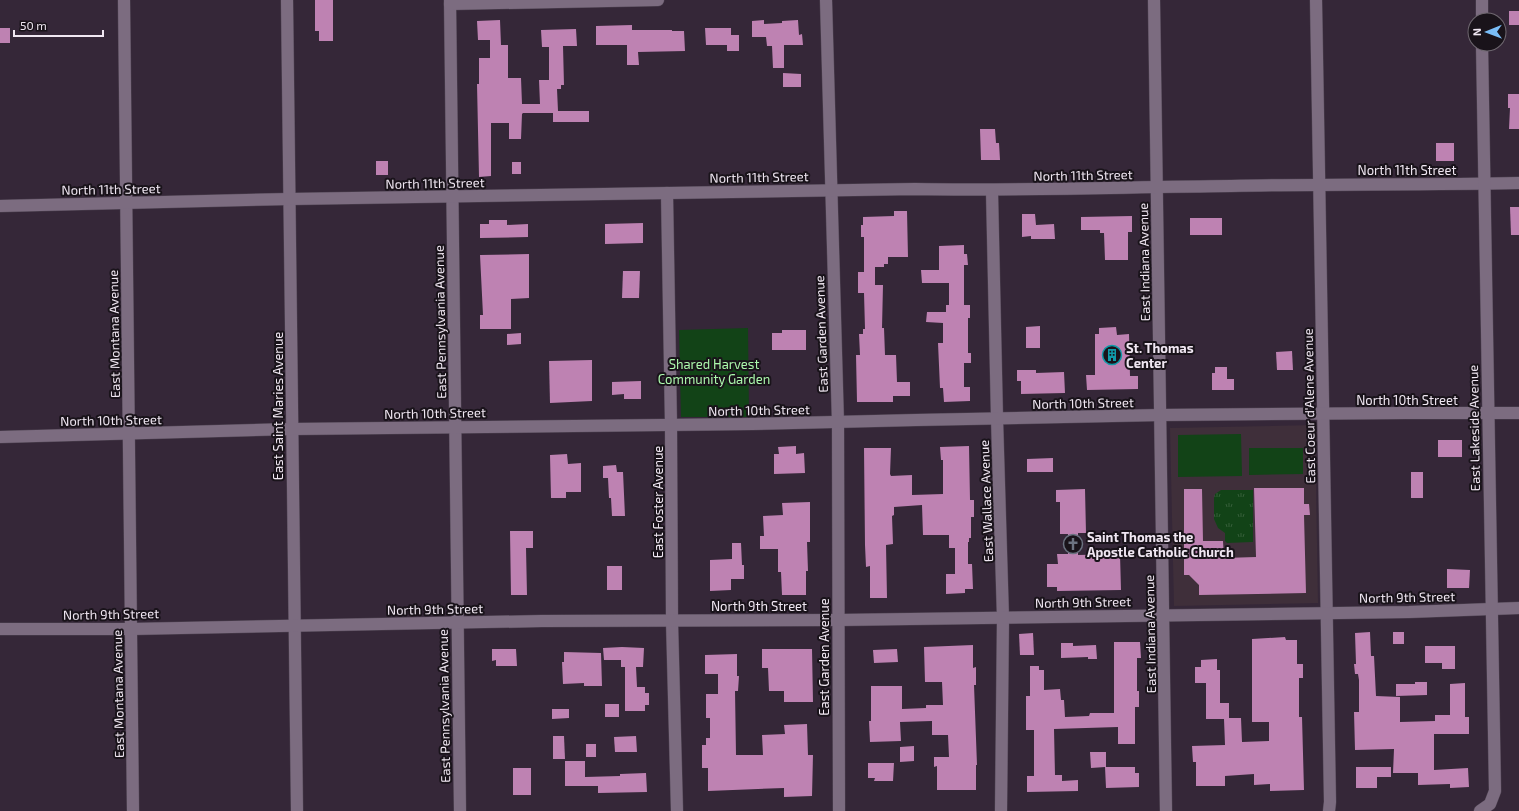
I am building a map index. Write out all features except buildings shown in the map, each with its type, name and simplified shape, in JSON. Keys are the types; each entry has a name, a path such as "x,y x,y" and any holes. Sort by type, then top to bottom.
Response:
{"street":[{"name":"East Montana Avenue","path":"124,0 134,811"},
{"name":"East Saint Maries Avenue","path":"287,0 297,811"},
{"path":"450,2 658,0"},
{"name":"East Garden Avenue","path":"826,0 838,423 839,811"},
{"name":"East Indiana Avenue","path":"1154,0 1166,811"},
{"name":"East Coeur d'Alene Avenue","path":"1316,0 1328,612 1329,811"},
{"path":"1482,0 1482,12"},
{"name":"East Pennsylvania Avenue","path":"450,2 460,811"},
{"name":"East Lakeside Avenue","path":"1482,52 1495,791 1492,799 1483,809"},
{"name":"North 11th Street","path":"0,206 126,202 831,190 915,189 992,191 1156,187 1519,183"},
{"name":"East Wallace Avenue","path":"992,191 1003,618 1001,811"},
{"name":"East Foster Avenue","path":"667,193 671,425 672,621 677,811"},
{"name":"North 10th Street","path":"0,437 455,427 838,423 1161,415 1519,413"},
{"name":"North 9th Street","path":"0,629 131,629 294,625 458,624 542,621 1003,618 1409,612 1519,608"}],"shaded area":[{"path":"1315,425 1318,603 1174,606 1170,428"}],"green space":[{"name":"Shared Harvest Community Garden","path":"748,328 749,417 681,417 679,330"},
{"path":"1241,434 1242,476 1178,477 1178,435"},
{"path":"1249,448 1303,448 1303,474 1249,475"},
{"path":"1221,490 1253,490 1253,542 1227,543 1225,541 1225,533 1218,528 1214,519 1214,498 1215,494"}],"place":[{"name":"St. Thomas Center","path":"1112,355"},
{"name":"Saint Thomas the Apostle Catholic Church","path":"1073,544"}]}
